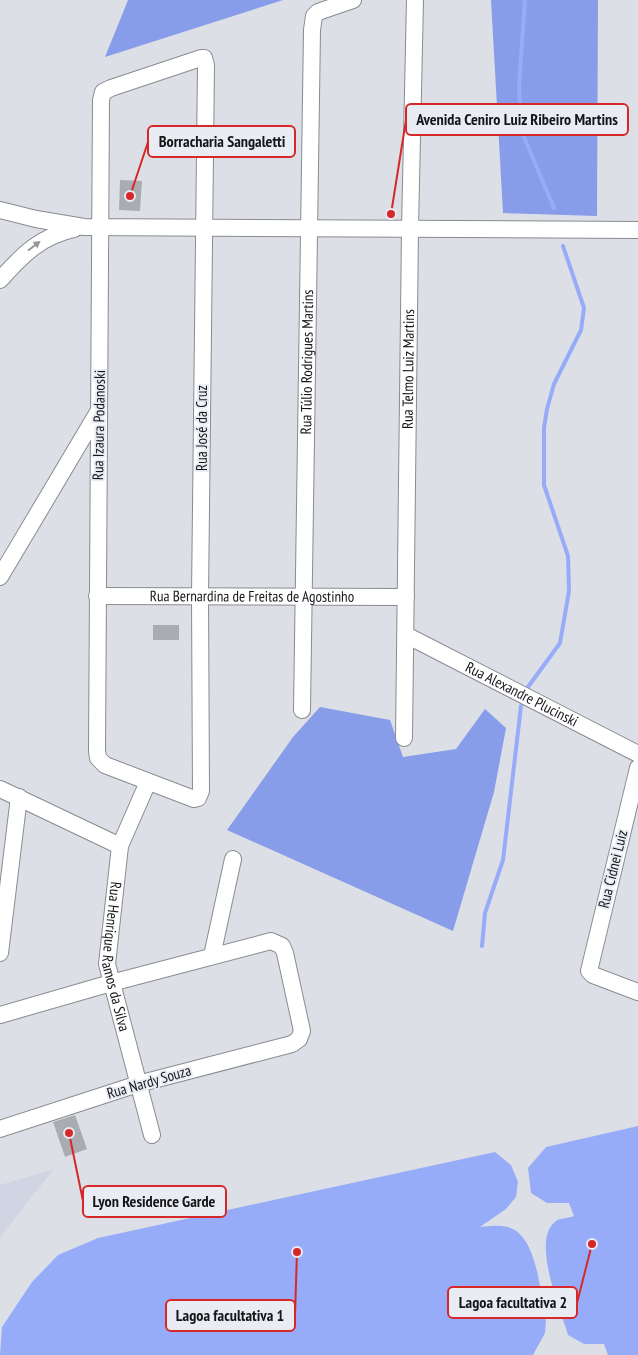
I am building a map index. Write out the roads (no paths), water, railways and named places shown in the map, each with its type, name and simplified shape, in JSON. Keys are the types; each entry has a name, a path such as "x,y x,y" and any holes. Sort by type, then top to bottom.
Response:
{"street":[{"name":"Rua Túlio Rodrigues Martins","path":"302,710 308,228 314,16 323,9 353,0"},
{"name":"Rua Telmo Luiz Martins","path":"404,738 410,229 415,0"},
{"name":"Rua José da Cruz","path":"103,92 188,61 204,58 206,65 200,596 201,791 198,798 194,799 148,782"},
{"name":"Rua Izaura Podanoski","path":"103,92 98,758 105,765 148,782"},
{"path":"0,210 36,219 84,227 638,230"},
{"path":"0,280 25,254 46,238 56,233 84,227"},
{"path":"0,577 100,410"},
{"name":"Rua Bernardina de Freitas de Agostinho","path":"98,596 406,597"},
{"name":"Rua Alexandre Plucinski","path":"406,635 638,754"},
{"name":"Rua Cidnei Luiz","path":"638,768 589,971 593,975 638,992"},
{"name":"Rua Henrique Ramos da Silva","path":"148,782 120,846 108,953 111,983 152,1135"},
{"path":"0,788 120,846"},
{"path":"0,953 19,798"},
{"path":"0,1015 212,956 232,859"},
{"name":"Rua Nardy Souza","path":"0,1129 138,1084 292,1044 299,1038 302,1024 282,946 277,942 271,941 212,956"}],"waterway":[{"path":"525,0 519,86 521,130 554,208"},
{"path":"528,687 560,643 569,591 568,556 544,485 544,428 547,409 554,384 581,330 584,308 563,246"},
{"path":"482,946 485,913 503,860 521,706"}],"place":[{"name":"Borracharia Sangaletti","path":"130,196"},
{"name":"Avenida Ceniro Luiz Ribeiro Martins","path":"391,214"},
{"name":"Lyon Residence Garde","path":"69,1133"},
{"name":"Lagoa facultativa 2","path":"592,1244"},
{"name":"Lagoa facultativa 1","path":"297,1252"}]}
